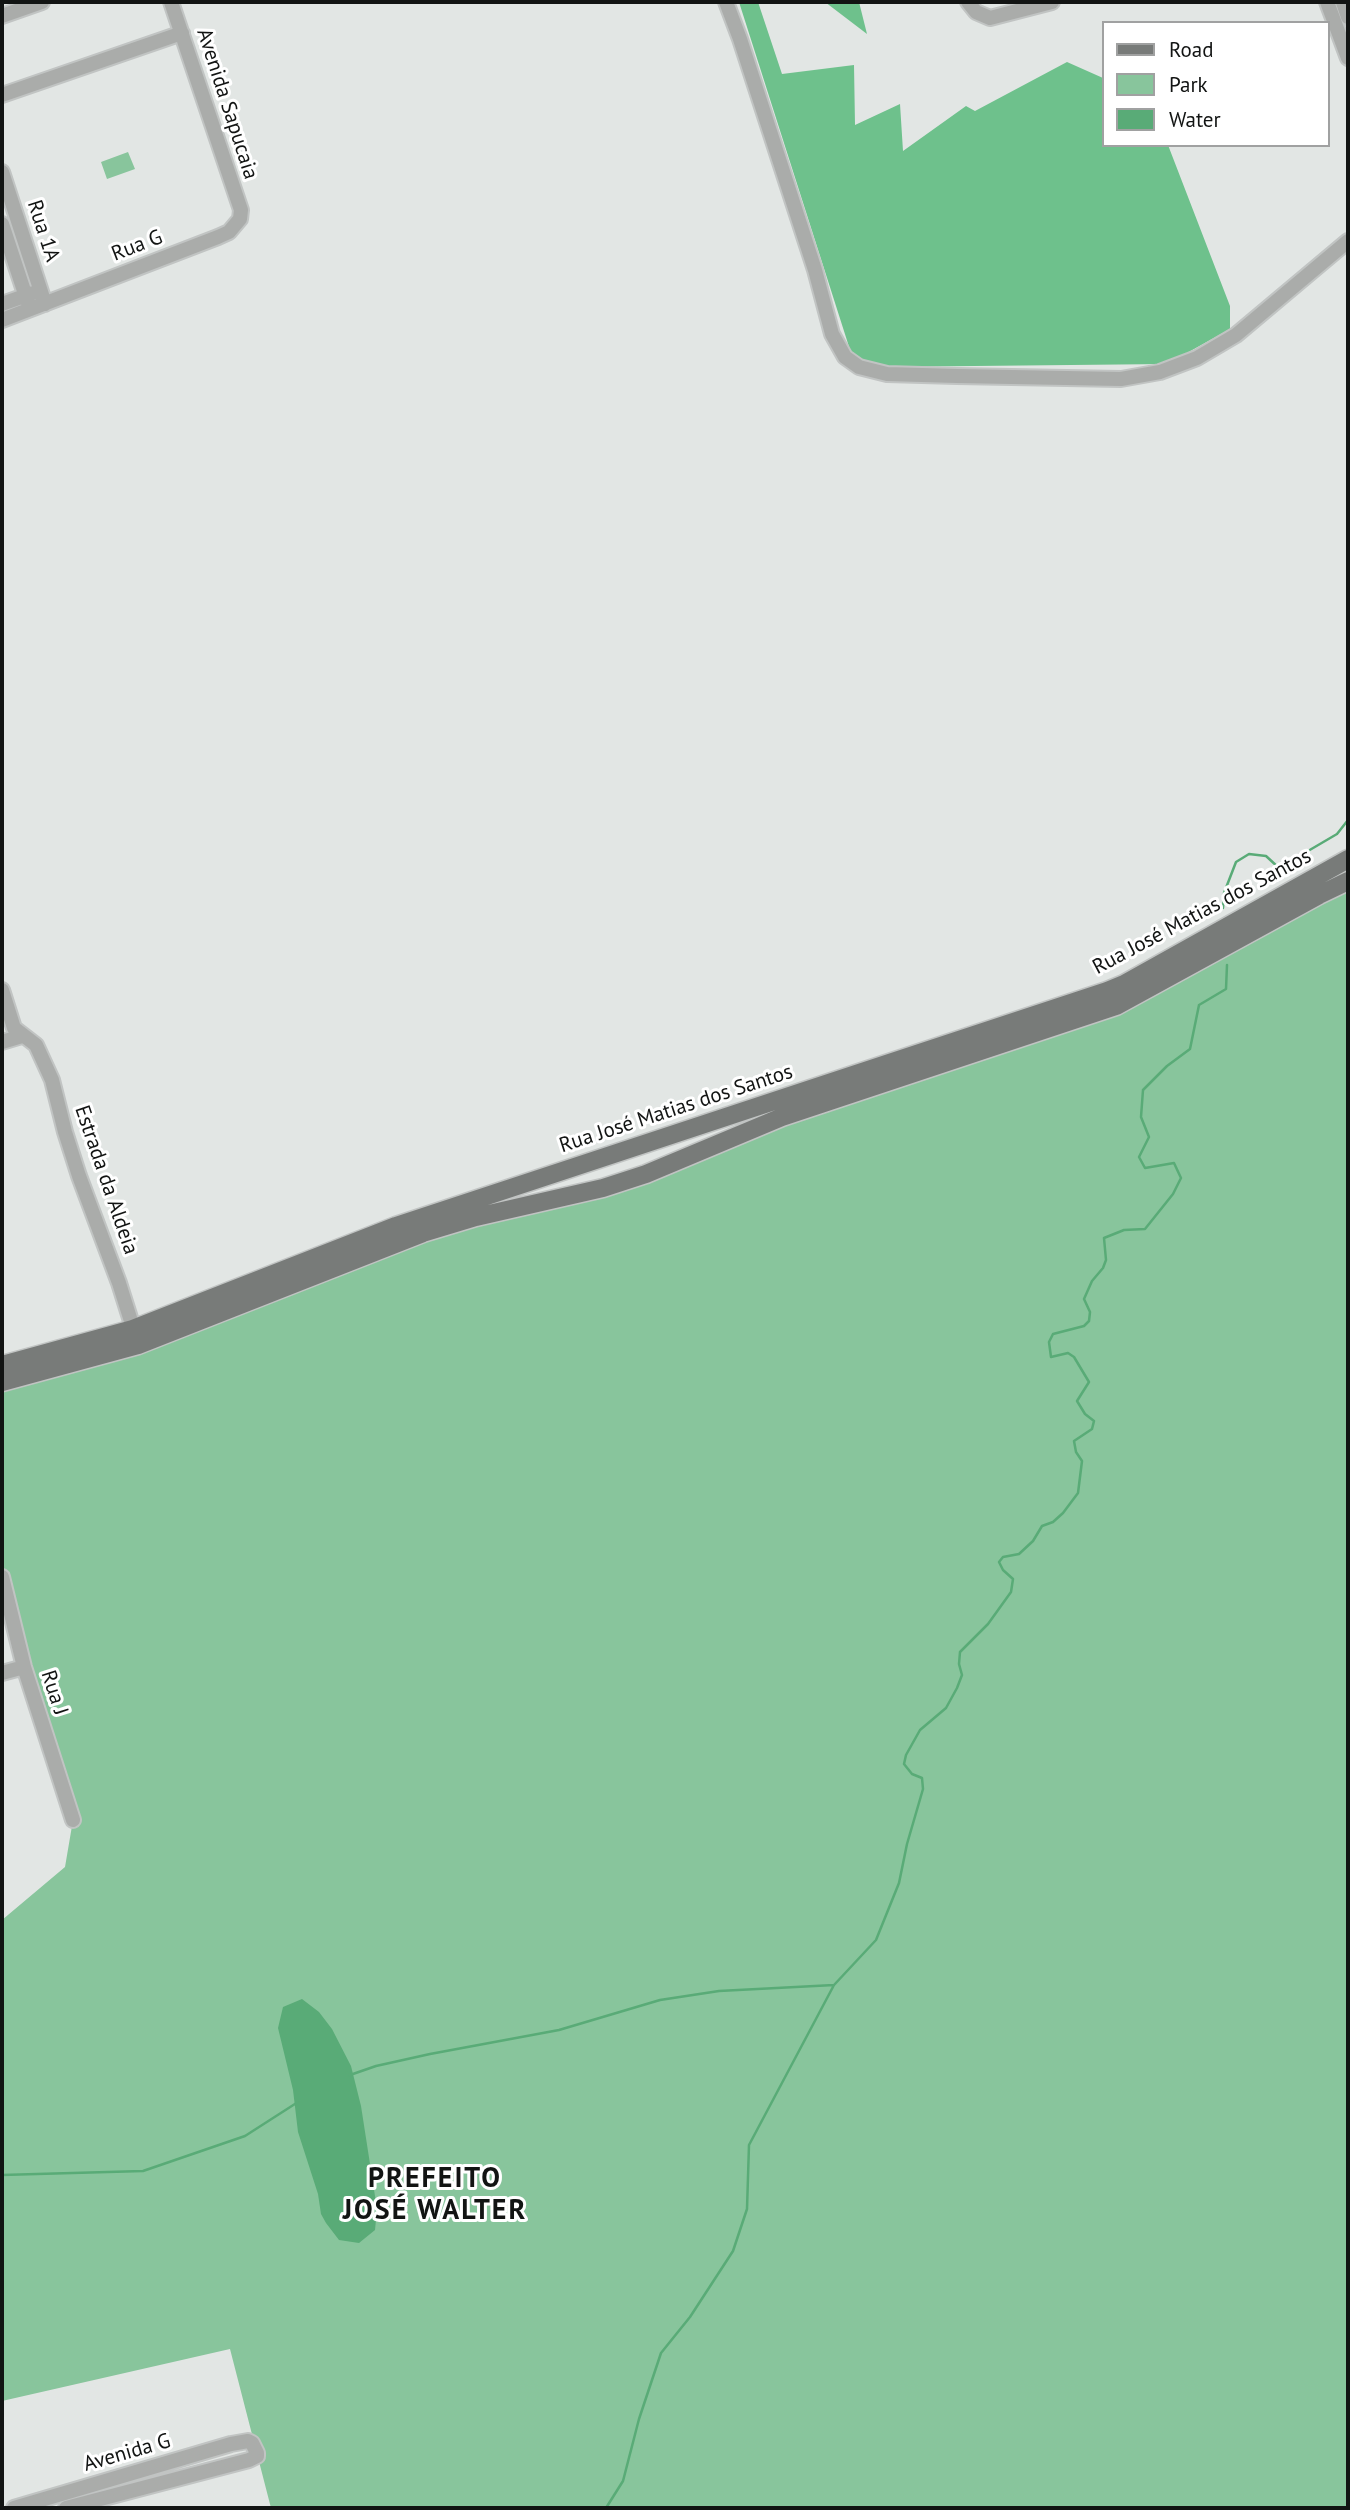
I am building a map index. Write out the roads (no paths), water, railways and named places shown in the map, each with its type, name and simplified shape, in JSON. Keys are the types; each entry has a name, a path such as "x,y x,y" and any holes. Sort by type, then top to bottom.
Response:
{"main road":[{"name":"Rua José Matias dos Santos","path":"2,1365 136,1337 396,1226 1107,991 1348,859"},
{"name":"Rua José Matias dos Santos","path":"2,1382 136,1337 423,1233 477,1217 603,1188 646,1174 782,1116 1116,1006 1348,881"},
{"path":"637,1146 635,1162 638,1170 646,1174"},
{"path":"595,1159 603,1161 610,1169 611,1175 603,1188"}],"street":[{"path":"2,16 42,2"},
{"name":"Avenida Sapucaia","path":"171,2 241,210 240,219"},
{"path":"726,2 815,270 832,334 845,357 859,367 887,374 1121,379 1160,372 1197,358 1236,335 1348,241"},
{"path":"968,2 976,12 990,18 1052,2"},
{"path":"1327,2 1348,58"},
{"path":"1343,2 1348,17"},
{"path":"2,95 182,33"},
{"name":"Rua 1A","path":"2,172 43,297"},
{"name":"Rua G","path":"28,302 218,237 229,232 240,219"},
{"name":"Rua 1A","path":"2,224 28,302"},
{"path":"2,304 28,302"},
{"path":"2,320 28,302"},
{"name":"Estrada da Aldeia","path":"2,990 14,1028 36,1045 52,1080 72,1154 136,1337"},
{"path":"2,1042 22,1036"},
{"name":"Rua J","path":"2,1577 24,1667 73,1820"},
{"path":"2,1673 24,1667"},
{"name":"Avenida G","path":"14,2508 231,2444 254,2449 66,2508"}],"water":[{"path":"302,1999 319,2012 332,2029 351,2066 361,2106 377,2209 375,2230 359,2243 339,2240 321,2214 318,2194 298,2132 293,2090 278,2028 283,2007"}],"waterway":[{"path":"1223,908 1224,893 1236,862 1249,854 1266,856 1279,868 1337,834 1348,820"},
{"path":"606,2508 623,2481 639,2419 661,2353 690,2317 733,2251 747,2209 749,2145 834,1985 876,1940 899,1883 923,1789 922,1778 912,1774 904,1764 906,1755 920,1730 946,1708 957,1688 962,1675 960,1652 988,1624 1011,1592 1013,1579 999,1562 1003,1557 1019,1554 1033,1541 1042,1526 1053,1522 1063,1513 1078,1493 1082,1461 1076,1452 1074,1441 1092,1429 1094,1421 1085,1414 1077,1401 1089,1382 1074,1357 1068,1353 1051,1357 1049,1342 1053,1334 1084,1326 1089,1321 1090,1312 1084,1299 1106,1260 1104,1238 1124,1230 1145,1229 1173,1194 1181,1178 1174,1163 1145,1168 1139,1157 1149,1137 1141,1117 1143,1090 1167,1066 1190,1049 1199,1005 1226,989 1227,965"},
{"path":"350,2075 376,2066 430,2054 559,2030 660,2000 719,1991 834,1985"},
{"path":"2,2175 143,2171 245,2136 298,2102"}],"district":[{"name":"PREFEITO JOSÉ WALTER","path":"435,2195"}]}
